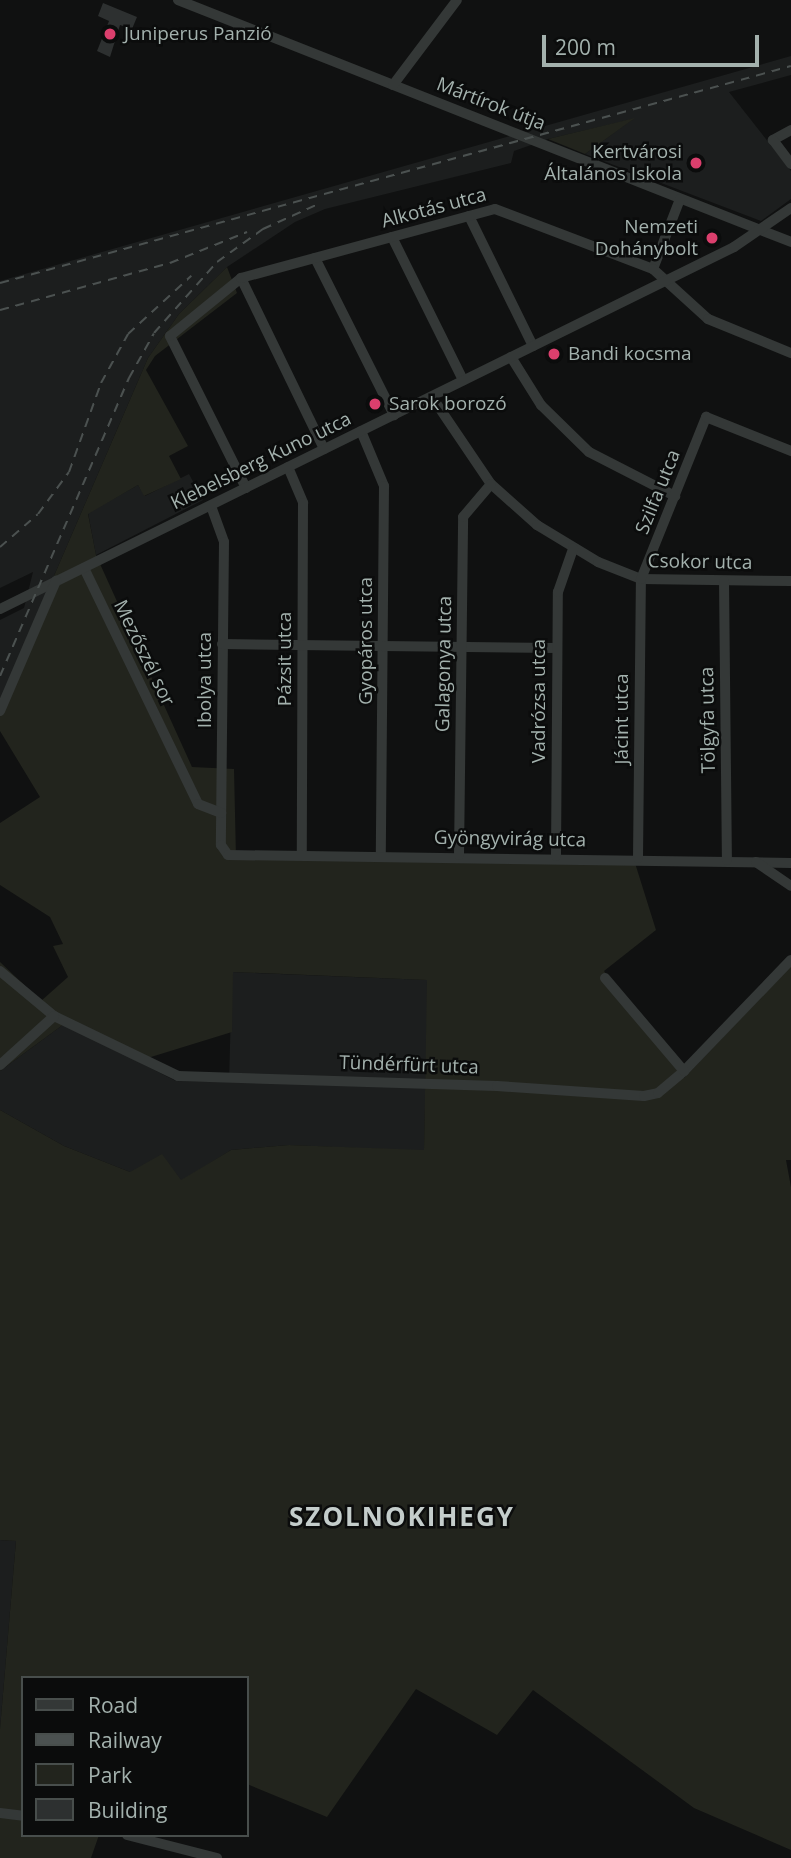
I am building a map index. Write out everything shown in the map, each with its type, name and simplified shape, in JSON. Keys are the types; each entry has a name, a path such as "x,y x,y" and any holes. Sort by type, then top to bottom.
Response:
{"street":[{"name":"Mártírok útja","path":"178,0 791,242"},
{"path":"393,85 457,0"},
{"path":"791,130 773,140 791,164"},
{"path":"653,269 680,199"},
{"name":"Klebelsberg Kuno utca","path":"0,609 668,278 761,230 791,208"},
{"name":"Alkotás utca","path":"241,278 468,216 508,210 653,269 668,278"},
{"path":"468,216 533,346"},
{"path":"392,237 463,380"},
{"path":"315,258 394,415"},
{"path":"246,488 170,336 241,278 324,449"},
{"path":"668,278 687,303 708,319 791,354"},
{"path":"511,356 541,405 580,444 633,479 675,496"},
{"name":"Csokor utca","path":"432,397 491,484 573,549 641,579 791,581"},
{"name":"Szilfa utca","path":"641,579 706,417 791,451"},
{"name":"Gyopáros utca","path":"361,431 384,486 381,855"},
{"name":"Pázsit utca","path":"288,467 303,503 302,855"},
{"name":"Galagonya utca","path":"459,855 463,517 491,484"},
{"name":"Ibolya utca","path":"211,506 223,537 221,813 222,849 228,855"},
{"name":"Vadrózsa utca","path":"556,856 558,582 573,549"},
{"name":"Mezőszél sor","path":"84,568 198,804 221,813"},
{"name":"Jácint utca","path":"638,858 641,579"},
{"name":"Tölgyfa utca","path":"724,580 727,860"},
{"path":"0,711 56,581"},
{"path":"222,644 557,648"},
{"name":"Gyöngyvirág utca","path":"228,855 556,856 791,863"},
{"path":"756,862 791,886"},
{"name":"Tündérfürt utca","path":"0,971 54,1016 166,1073 189,1077 497,1086 645,1096 658,1093 684,1071 791,960"},
{"path":"605,978 684,1071"},
{"path":"0,1065 54,1016"},
{"path":"0,1813 21,1816"},
{"path":"135,1837 217,1858"}],"shaded area":[{"path":"791,56 791,75 729,92 791,171 791,199 761,221 585,154 633,119 548,139 514,151 511,163 325,209 295,222 227,267 179,314 148,358 0,701 0,620 24,608 33,572 0,588 0,281"},
{"path":"189,474 203,500 96,555 88,513 138,485 145,496"},
{"path":"232,972 428,980 424,1151 289,1145 231,1150 181,1181 130,1172 64,1146 0,1110 0,1071 64,1024 176,1081 229,1082"},
{"path":"0,1540 16,1541 0,1729"}],"green space":[{"path":"635,118 585,154 548,139"},
{"path":"227,267 237,293 155,356 146,370 188,446 169,456 181,479 144,496 138,485 88,514 96,555 192,767 234,769 236,857 635,863 656,930 604,971 684,1078 791,966 791,1160 786,1160 791,1187 791,1850 694,1808 533,1690 497,1735 416,1689 327,1817 248,1784 248,1676 21,1676 21,1837 98,1837 91,1858 0,1858 0,1729 16,1541 0,1540 0,1110 64,1146 130,1172 162,1154 181,1180 231,1150 289,1145 424,1150 427,980 233,972 232,1032 138,1061 64,1024 0,1071 0,962 41,1001 68,977 53,946 63,944 50,917 0,885 0,823 40,797 0,731 0,701 148,358 179,314"}],"building":[{"name":"Juniperus Panzió","path":"103,3 137,17 132,29 120,25 110,57 97,51 109,21 98,16"}],"railway":[{"path":"0,283 791,66"},
{"path":"0,676 129,378 154,333 217,262 263,229 316,205"},
{"path":"0,310 170,263 247,232"},
{"path":"0,547 38,514 69,472 101,383 128,334 191,276"}],"place":[{"name":"Juniperus Panzió","path":"110,34"},
{"name":"Kertvárosi Általános Iskola","path":"696,163"},
{"name":"Nemzeti Dohánybolt","path":"712,238"},
{"name":"Bandi kocsma","path":"554,354"},
{"name":"Sarok borozó","path":"375,404"}],"district":[{"name":"SZOLNOKIHEGY","path":"402,1517"}]}
